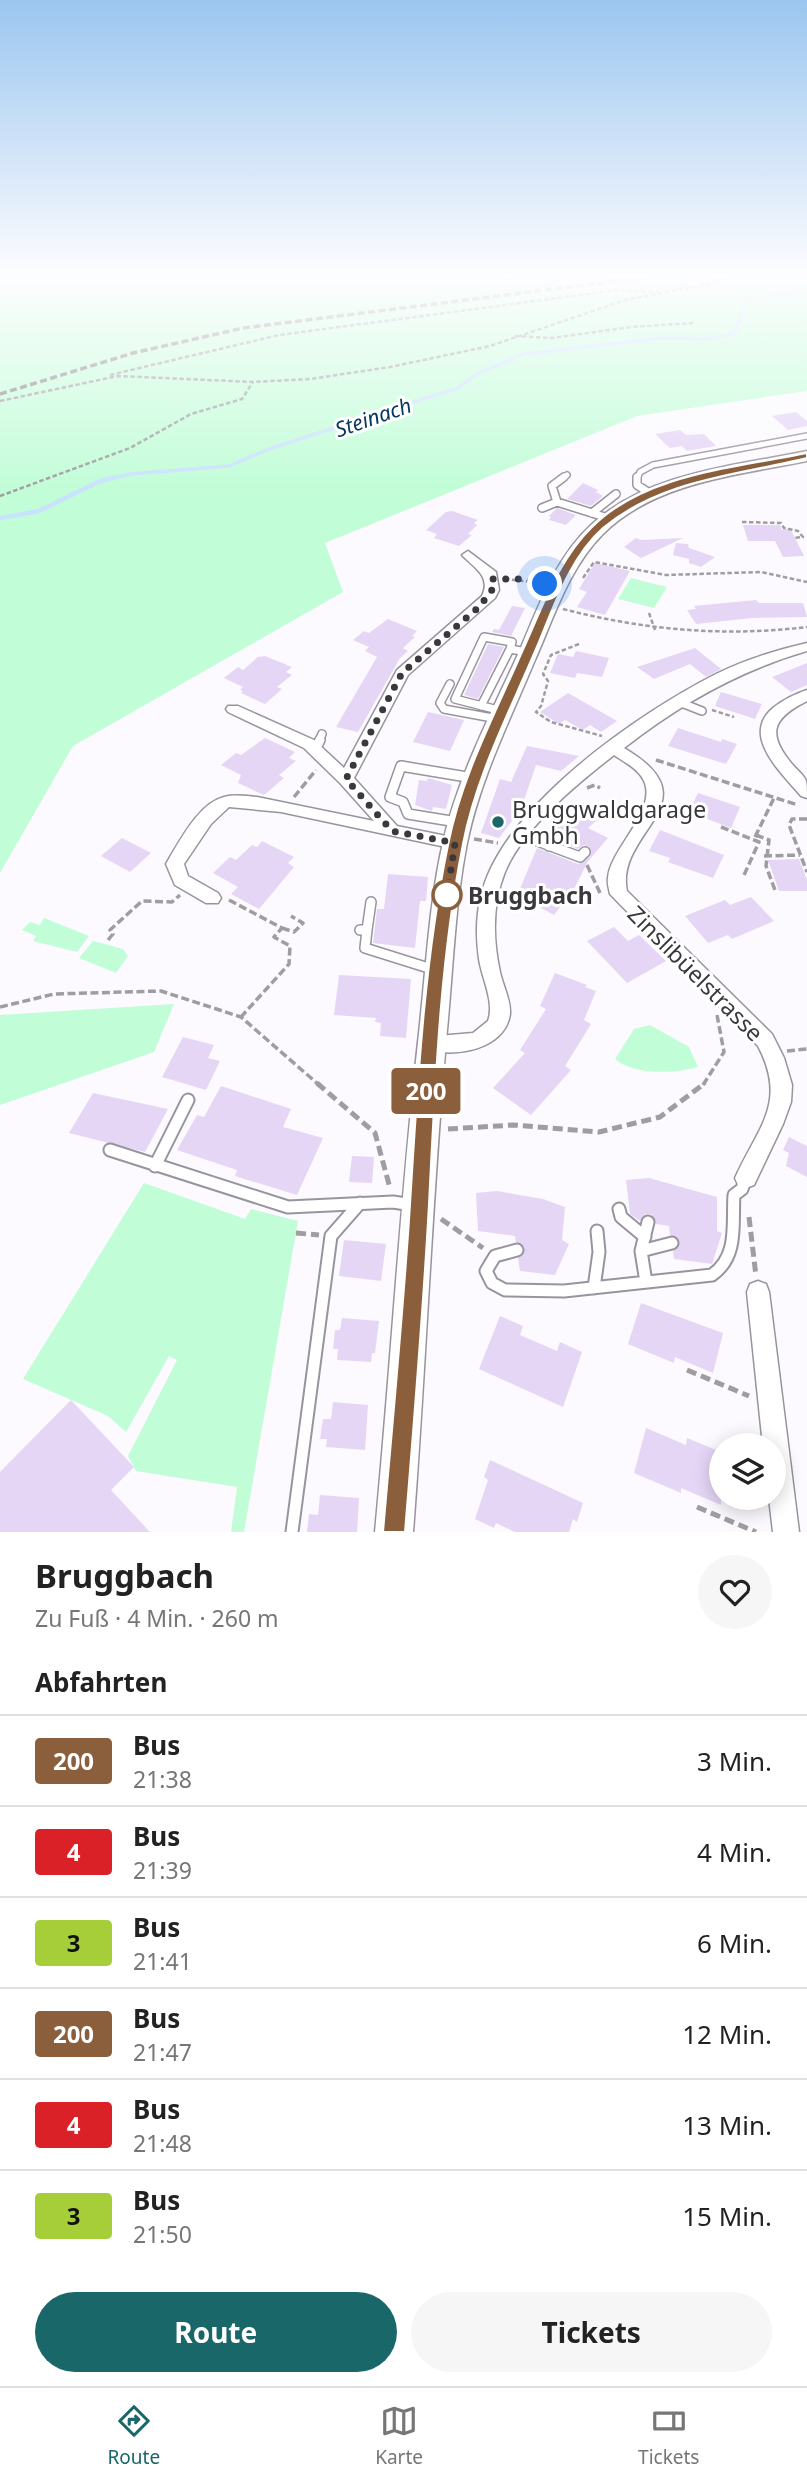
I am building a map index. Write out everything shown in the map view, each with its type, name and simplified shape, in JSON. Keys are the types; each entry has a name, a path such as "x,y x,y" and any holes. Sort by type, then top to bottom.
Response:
{"main road":[{"path":"394,1532 417,1208 439,970 474,778 494,712 518,650 600,516 651,494 714,474 807,456"}],"street":[{"path":"346,779 402,673 479,607 492,590 492,579 486,566 468,555"},
{"path":"433,1043 469,1043 489,1033 496,1024 499,1002 488,959 485,923 497,872 519,834 608,742 725,676 807,647"},
{"path":"805,799 774,755 766,738 768,724 774,713 807,695"},
{"path":"233,709 309,744 317,757 346,779 392,831"},
{"name":"Zinslibüelstrasse","path":"608,742 642,763 655,782 656,790 650,809 618,869 615,880 619,894 765,1040 779,1070 782,1091 776,1114 747,1178"},
{"path":"212,898 181,880 175,864 210,814 226,802 252,802 392,831 463,835"},
{"path":"758,1292 786,1532"}],"lane":[{"path":"651,494 637,485 636,480 640,472 653,465 807,436"},
{"path":"557,502 552,486 567,475"},
{"path":"542,508 557,502 600,516 616,494"},
{"path":"494,712 455,699 484,637 512,642 518,650"},
{"path":"450,684 440,703 444,709 494,712"},
{"path":"679,702 702,711"},
{"path":"317,757 322,734"},
{"path":"463,835 408,814 403,802 390,797 401,765 474,778"},
{"path":"519,834 580,857 585,852"},
{"path":"549,846 556,838"},
{"path":"370,902 364,930 365,948 422,968 439,970"},
{"path":"155,1166 188,1100"},
{"path":"110,1150 288,1207 360,1203 417,1208"},
{"path":"517,1250 495,1256 486,1270 492,1283 505,1290 564,1291 712,1275 724,1268 731,1259 734,1195 742,1189 747,1178"},
{"path":"292,1532 331,1236 360,1203"},
{"path":"619,1209 621,1217 645,1237"},
{"path":"646,1282 641,1251 648,1222"},
{"path":"594,1288 599,1252 597,1231"},
{"path":"641,1251 672,1243"}],"path":[{"path":"0,401 223,348"},
{"path":"102,378 142,374 253,382 332,376 478,348"},
{"path":"0,496 130,448 179,419 242,398 252,388 253,382"},
{"path":"742,522 781,523 793,532 796,540 805,536"},
{"path":"783,533 797,531 805,536"},
{"path":"580,583 594,562 666,575 696,577 761,572 807,582"},
{"path":"492,579 524,579 545,584"},
{"path":"561,608 654,630 724,632 807,627"},
{"path":"649,613 654,630"},
{"path":"579,644 568,646 565,652 551,656 543,674 548,681 541,706 536,712 550,723 568,724 608,742"},
{"path":"288,804 317,757"},
{"path":"662,762 774,797 805,799"},
{"path":"755,838 774,797"},
{"path":"807,819 792,819 789,825 807,872"},
{"path":"721,827 769,840 764,856 766,873 775,890"},
{"path":"463,835 489,841"},
{"path":"744,875 759,842 755,838"},
{"path":"764,856 800,855"},
{"path":"212,898 227,899 282,929 294,932 303,923 291,916"},
{"path":"108,940 113,934 110,930 142,901 172,902"},
{"path":"241,1017 289,964 290,946 274,937 282,929"},
{"path":"0,1007 54,994 161,991 241,1017 374,1133 417,1208 495,1256"},
{"path":"446,1129 514,1125 599,1132 660,1117 704,1084 724,1052 716,1014 730,1004"},
{"path":"747,1178 758,1292"},
{"path":"296,1233 331,1236"},
{"path":"687,1370 771,1405"},
{"path":"697,1507 755,1532"}],"green space":[{"path":"0,348 807,348 807,391 637,416 325,543 343,592 73,746 0,873"},
{"path":"631,578 667,587 654,608 618,599"},
{"path":"44,918 89,936 77,952 33,941 36,936 22,930 30,922 40,925"},
{"path":"93,941 123,949 128,956 116,973 79,958"},
{"path":"174,1004 154,1052 0,1105 0,1015"},
{"path":"650,1025 689,1047 698,1067 655,1072 632,1068 615,1059 634,1029"},
{"path":"144,1183 245,1219 251,1209 298,1221 244,1532 231,1532 237,1487 136,1471 128,1456 177,1360 169,1356 126,1432 108,1416 23,1379"}],"building":[{"path":"796,412 807,421 807,426 788,430 772,416"},
{"path":"680,430 686,435 704,434 716,446 687,451 682,446 670,448 655,434"},
{"path":"583,483 598,490 596,492 603,496 591,506 567,499"},
{"path":"557,508 576,515 566,525 549,520 549,516"},
{"path":"452,511 478,520 468,534 472,535 459,546 434,538 437,534 426,530 446,512"},
{"path":"743,525 780,525 782,530 790,528 804,556 783,557 775,541 748,541"},
{"path":"636,538 683,538 641,558 624,547"},
{"path":"676,543 688,544 689,548 715,557 701,567 689,563 689,559 673,555"},
{"path":"595,563 630,571 605,615 577,607 587,592 579,589"},
{"path":"756,600 759,603 803,603 807,617 752,618 696,624 687,610 696,609 694,606"},
{"path":"512,606 525,608 511,636 492,632 494,629 499,630"},
{"path":"388,619 417,631 412,636 415,637 403,648 408,651 400,658 358,732 336,727 377,657 365,651 369,647 353,640 364,631 369,633"},
{"path":"488,644 504,647 478,699 464,695"},
{"path":"695,648 721,669 706,677 690,664 654,679 637,667"},
{"path":"576,651 609,658 602,677 577,673 575,678 550,673 558,654 573,657"},
{"path":"265,656 292,667 286,672 292,675 277,687 282,689 265,704 241,693 243,687 224,678 238,667 243,670 258,657"},
{"path":"807,663 807,685 791,692 772,677"},
{"path":"721,692 762,704 755,719 715,706"},
{"path":"568,693 617,721 601,732 590,725 583,730 565,720 559,724 540,712"},
{"path":"428,712 464,720 450,751 413,742"},
{"path":"678,728 721,742 722,739 737,744 726,764 668,746"},
{"path":"265,738 295,752 289,758 296,761 279,775 284,778 264,795 238,783 241,775 221,765 236,753 241,755"},
{"path":"527,746 579,756 561,771 536,765 521,809 499,838 481,833 500,779 511,782"},
{"path":"428,778 452,785 446,809 433,807 432,811 415,805 419,780 427,781"},
{"path":"698,793 740,807 731,828 689,812"},
{"path":"582,803 606,812 588,828 608,838 588,861 575,887 554,915 541,908 547,900 519,891 537,848 578,864 590,856 589,847 584,845 578,849 561,842 563,836 558,831 547,837"},
{"path":"660,830 724,855 713,878 668,862 670,858 649,851"},
{"path":"122,838 151,853 130,872 101,856"},
{"path":"262,841 294,857 288,863 294,867 259,909 231,894 238,887 213,873 230,857 236,860 252,845 257,847"},
{"path":"799,859 807,880 807,891 779,891 768,860"},
{"path":"388,874 428,877 426,901 420,901 415,948 373,943 377,909 384,909"},
{"path":"751,897 774,921 732,939 728,935 708,943 685,916 725,900 730,905"},
{"path":"614,927 628,941 639,935 666,961 627,983 587,941"},
{"path":"555,973 596,991 584,1020 591,1024 565,1066 571,1070 531,1115 493,1088 525,1053 520,1050 546,1009 540,1006"},
{"path":"339,975 411,979 406,1038 380,1036 381,1023 375,1022 376,1018 334,1015"},
{"path":"183,1037 214,1045 208,1058 220,1061 206,1090 162,1077"},
{"path":"221,1086 291,1109 283,1127 323,1138 297,1195 235,1176 237,1170 177,1150 197,1115 204,1117"},
{"path":"93,1093 168,1109 145,1152 69,1133"},
{"path":"789,1137 807,1146 807,1177 786,1166 789,1153 783,1150"},
{"path":"352,1156 374,1157 372,1183 349,1182"},
{"path":"649,1178 717,1197 717,1231 722,1233 712,1264 674,1259 673,1251 680,1242 670,1235 669,1226 656,1224 651,1214 645,1214 640,1221 630,1214 626,1180"},
{"path":"497,1191 543,1199 565,1207 562,1240 569,1244 555,1275 520,1271 518,1258 525,1248 516,1242 515,1236 478,1231 476,1193"},
{"path":"344,1240 386,1244 381,1281 339,1276"},
{"path":"641,1303 723,1333 713,1373 675,1357 674,1363 628,1344"},
{"path":"500,1316 523,1326 520,1335 557,1351 560,1342 582,1352 563,1407 479,1369"},
{"path":"342,1318 379,1321 375,1353 372,1353 371,1362 337,1360 338,1349 333,1349 335,1330 340,1330"},
{"path":"71,1400 134,1467 111,1490 150,1532 0,1532 0,1472"},
{"path":"333,1402 368,1405 365,1450 326,1447 327,1439 320,1439 323,1419 331,1419"},
{"path":"646,1428 686,1445 687,1438 709,1447 709,1500 681,1488 681,1493 634,1473"},
{"path":"490,1460 583,1503 577,1522 573,1519 569,1532 515,1532 496,1523 494,1528 475,1519 488,1480 484,1477"},
{"path":"320,1495 359,1498 357,1532 307,1532 309,1514 318,1515"}],"waterway":[{"name":"Steinach","path":"109,479 130,474 229,466 269,449 458,388 477,374 524,354 572,348"},
{"name":"Steinach","path":"0,518 39,511 100,481 116,477"}],"railway":[{"path":"0,394 153,348"}],"bus line":[{"name":"200","path":"394,1532 411,1335 426,1099 443,931 455,843 474,778 556,589 576,553 598,527 635,501 684,482 807,456"}],"place":[{"name":"Bruggwaldgarage Gmbh","path":"498,822"},
{"name":"Bruggbach","path":"447,895"}],"route":[{"path":"447,895 455,843 392,831 346,779 402,673 488,598 492,590 492,579 524,579 545,584"}]}
